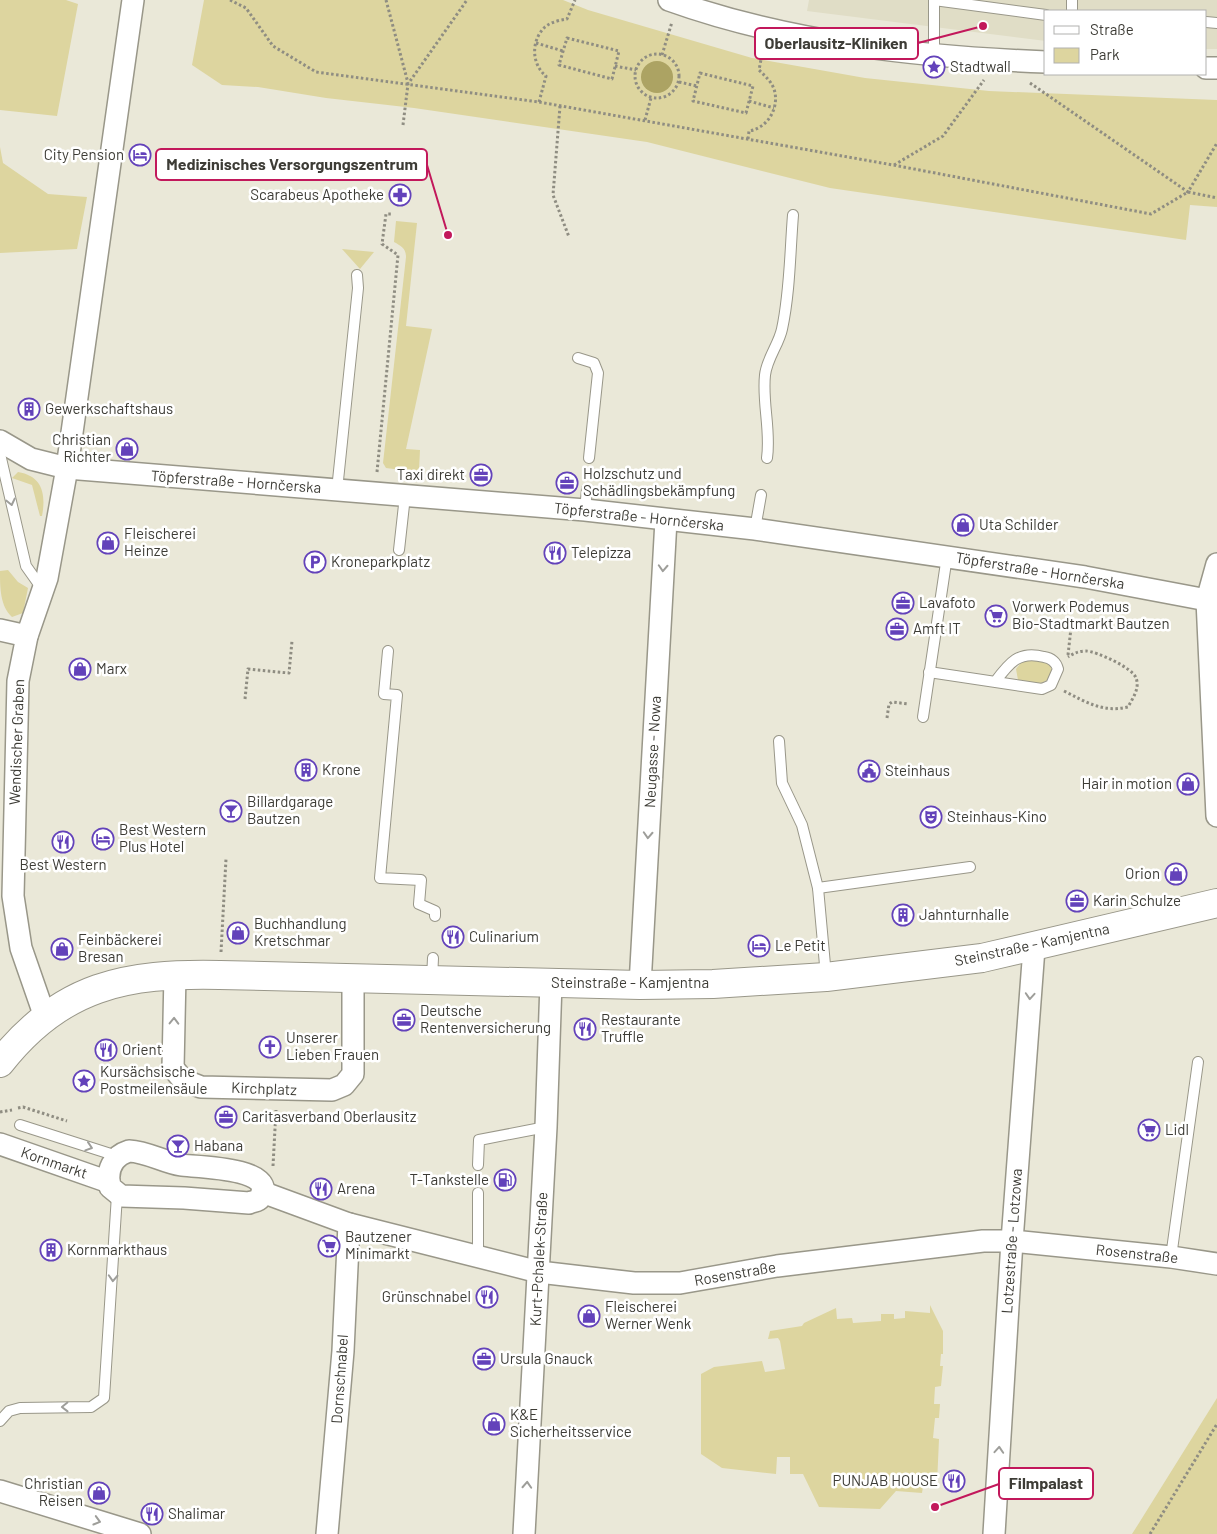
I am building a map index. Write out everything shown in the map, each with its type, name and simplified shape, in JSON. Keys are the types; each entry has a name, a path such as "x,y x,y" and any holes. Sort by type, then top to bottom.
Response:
{"main road":[{"name":"Steinstraße - Kamjentna","path":"0,1063 27,1031 45,1017 110,984 175,974 353,977 433,969 551,983 640,985 713,984 826,977 982,958 1034,948 1217,903"}],"street":[{"name":"Wendischer Graben","path":"45,1017 8,914 18,681 27,636 44,591 67,468 133,0"},
{"path":"674,2 767,29 872,48 934,55 1044,62"},
{"name":"Töpferstraße - Hornčerska","path":"0,441 31,459 67,468 405,496 586,500 666,520 755,529 1085,577 1212,605"},
{"name":"Neugasse - Nowa","path":"640,985 666,520"},
{"path":"1217,564 1212,605 1217,816"},
{"path":"0,630 27,636"},
{"name":"Lotzestraße - Lotzowa","path":"994,1534 1012,1241 1034,948"},
{"name":"Kirchplatz","path":"175,974 173,1068 183,1080 201,1087 278,1090 332,1090 344,1085 353,1074 353,977"},
{"name":"Kurt-Pchalek-Straße","path":"524,1534 539,1272 551,983"},
{"name":"Kornmarkt","path":"0,1144 113,1188 132,1198 184,1198 249,1203 257,1201 267,1194"},
{"path":"113,1188 110,1169 117,1156 129,1151 142,1152 182,1165 245,1173 256,1179 267,1194"},
{"name":"Rosenstraße","path":"267,1194 349,1224 539,1272 634,1284 680,1283 787,1265 983,1241 1012,1241 1171,1257 1217,1264"},
{"name":"Dornschnabel","path":"327,1534 343,1351 349,1224"},
{"path":"0,1491 140,1534"}],"lane":[{"path":"934,55 934,0 1044,15"},
{"path":"767,458 770,437 764,401 765,373 772,350 782,330 793,214"},
{"path":"337,490 358,288 357,275"},
{"path":"578,358 594,363 598,373 589,458"},
{"path":"0,454 26,566 44,591"},
{"path":"755,529 761,495"},
{"path":"399,550 405,496"},
{"path":"923,717 947,556"},
{"path":"388,651 384,694 397,695 380,878 421,880 419,904 435,912 435,916"},
{"path":"930,672 995,682 1042,688 1052,684 1058,674 1057,664 1047,657 1024,655 1011,661 995,682"},
{"path":"779,742 782,783 802,825 818,888 826,977"},
{"path":"818,888 970,867"},
{"path":"1171,1257 1198,1062"},
{"path":"20,1125 117,1156"},
{"path":"478,1165 479,1140 546,1127"},
{"path":"0,1421 9,1411 20,1408 91,1407 104,1398 113,1188"},
{"path":"478,1193 478,1256"}],"path":[{"path":"230,0 246,8 273,46 316,72 539,102 645,120 1151,214 1188,192 1217,143"},
{"path":"386,0 408,84 403,125"},
{"path":"408,84 467,0"},
{"path":"539,102 546,76 535,62 536,44 545,27 556,21 568,19 575,0"},
{"path":"662,55 674,2"},
{"path":"567,38 619,51 612,79 559,65 563,51 567,38"},
{"path":"536,44 563,51"},
{"path":"662,55 673,61 678,67 679,82 670,95 664,98 651,98 642,93 637,87 636,70 646,56 662,55"},
{"path":"894,165 944,136 998,60"},
{"path":"615,66 636,70"},
{"path":"748,139 750,131 765,124 774,108 774,88 759,70"},
{"path":"700,73 753,86 749,102 746,113 693,101 700,73"},
{"path":"679,82 697,86"},
{"path":"1029,82 1188,192 1217,198"},
{"path":"645,120 651,98"},
{"path":"749,102 774,108"},
{"path":"560,106 554,195 569,237"},
{"path":"375,493 398,254 382,244 386,214 392,214"},
{"path":"1068,657 1071,628 1069,628"},
{"path":"245,699 248,669 289,673 292,641"},
{"path":"1052,684 1096,708 1115,710 1128,706 1136,692 1137,678 1131,669 1088,651 1076,652 1057,664"},
{"path":"887,718 889,704 892,702 901,703"},
{"path":"220,975 226,858"},
{"path":"267,1194 278,1090"},
{"path":"0,1119 2,1113"},
{"path":"1150,1534 1217,1424"}],"shaded area":[{"path":"809,0 1217,0 1217,49 1207,49 1207,10 1044,10 1044,41 807,11"},
{"path":"657,61 669,65 673,77 669,89 657,93 645,89 641,77 645,65"}],"green space":[{"path":"0,0 66,0 78,4 57,116 0,110"},
{"path":"204,0 563,0 588,10 752,58 865,78 989,91 1217,100 1217,207 1190,205 1186,240 830,188 647,142 258,87 222,85 192,65"},
{"path":"0,147 3,163 48,194 87,197 77,249 0,253"},
{"path":"396,221 417,223 406,326 432,329 406,449 420,450 419,470 416,472 386,468 383,463 406,257 404,249 394,242"},
{"path":"342,249 374,252 360,269"},
{"path":"18,472 26,474 38,482 43,494 42,516 40,516 32,485 12,478"},
{"path":"8,570 18,582 28,588 23,613 12,617 5,607 1,590 0,571"},
{"path":"1023,660 1042,661 1051,666 1052,675 1049,679 1036,684 1018,680 1016,669"},
{"path":"930,1305 943,1331 943,1354 941,1354 940,1366 943,1366 941,1386 935,1387 934,1404 940,1404 939,1418 935,1418 933,1438 939,1439 937,1484 933,1488 923,1487 922,1493 896,1491 880,1509 819,1507 803,1474 790,1474 790,1457 777,1457 776,1474 722,1468 701,1454 701,1374 714,1367 762,1361 765,1372 785,1369 780,1341 778,1338 768,1339 770,1331 802,1326 804,1323 836,1308 837,1319 852,1318 853,1323 881,1321 881,1314 894,1314 894,1319 905,1318 905,1311 930,1313"},
{"path":"1217,1398 1217,1534 1132,1534 1139,1523"}],"place":[{"name":"Oberlausitz-Kliniken","path":"983,26"},
{"name":"Stadtwall","path":"934,67"},
{"name":"City Pension","path":"140,155"},
{"name":"Scarabeus Apotheke","path":"400,195"},
{"name":"Medizinisches Versorgungszentrum","path":"448,235"},
{"name":"Gewerkschaftshaus","path":"29,409"},
{"name":"Christian Richter","path":"127,449"},
{"name":"Taxi direkt","path":"481,475"},
{"name":"Holzschutz und Schädlingsbekämpfung","path":"567,483"},
{"name":"Uta Schilder","path":"963,525"},
{"name":"Fleischerei Heinze","path":"108,543"},
{"name":"Telepizza","path":"555,553"},
{"name":"Kroneparkplatz","path":"315,562"},
{"name":"Lavafoto","path":"903,603"},
{"name":"Vorwerk Podemus Bio-Stadtmarkt Bautzen","path":"996,616"},
{"name":"Amft IT","path":"897,629"},
{"name":"Marx","path":"80,669"},
{"name":"Krone","path":"306,770"},
{"name":"Steinhaus","path":"869,771"},
{"name":"Hair in motion","path":"1188,784"},
{"name":"Billardgarage Bautzen","path":"231,811"},
{"name":"Steinhaus-Kino","path":"931,817"},
{"name":"Best Western Plus Hotel","path":"103,839"},
{"name":"Best Western","path":"63,842"},
{"name":"Orion","path":"1176,874"},
{"name":"Karin Schulze","path":"1077,901"},
{"name":"Jahnturnhalle","path":"903,915"},
{"name":"Buchhandlung Kretschmar","path":"238,933"},
{"name":"Culinarium","path":"453,937"},
{"name":"Le Petit","path":"759,946"},
{"name":"Feinbäckerei Bresan","path":"62,949"},
{"name":"Deutsche Rentenversicherung","path":"404,1020"},
{"name":"Restaurante Truffle","path":"585,1029"},
{"name":"Unserer Lieben Frauen","path":"270,1047"},
{"name":"Orient","path":"106,1050"},
{"name":"Kursächsische Postmeilensäule","path":"84,1081"},
{"name":"Caritasverband Oberlausitz","path":"226,1117"},
{"name":"Lidl","path":"1149,1130"},
{"name":"Habana","path":"178,1146"},
{"name":"T-Tankstelle","path":"505,1180"},
{"name":"Arena","path":"321,1189"},
{"name":"Bautzener Minimarkt","path":"329,1246"},
{"name":"Kornmarkthaus","path":"51,1250"},
{"name":"Grünschnabel","path":"487,1297"},
{"name":"Fleischerei Werner Wenk","path":"589,1316"},
{"name":"Ursula Gnauck","path":"484,1359"},
{"name":"K&E Sicherheitsservice","path":"494,1424"},
{"name":"PUNJAB HOUSE","path":"954,1481"},
{"name":"Christian Reisen","path":"99,1493"},
{"name":"Filmpalast","path":"935,1507"},
{"name":"Shalimar","path":"152,1514"}]}
